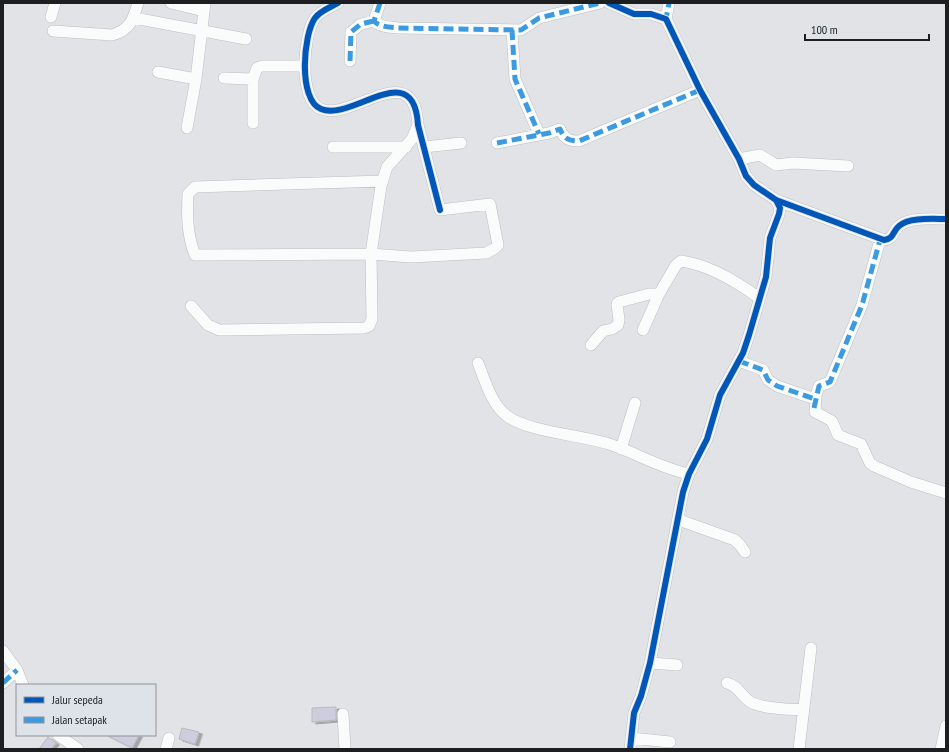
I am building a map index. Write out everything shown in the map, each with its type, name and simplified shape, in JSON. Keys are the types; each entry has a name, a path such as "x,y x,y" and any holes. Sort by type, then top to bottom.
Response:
{"street":[{"path":"51,16 55,3"},
{"path":"53,31 112,35 126,29 134,18 138,3"},
{"path":"171,3 205,7 196,79 187,128"},
{"path":"338,3 316,16 307,40 305,66 308,95 319,109 332,112 342,110 379,95 394,92 408,98 414,104 418,112 418,125 440,210 490,204 498,245 486,253 412,257 371,254 195,255 190,242 187,222 188,194 191,189 200,186 383,181"},
{"path":"374,21 380,3"},
{"path":"374,21 376,24 398,28 525,29 539,18 600,3"},
{"path":"609,3 634,14 651,14 666,19"},
{"path":"669,3 666,19 700,90 750,181 776,200 832,220 880,240 889,240 893,237 899,225 905,222 923,219 946,220"},
{"path":"134,18 246,39"},
{"path":"350,61 351,32 361,24 374,21"},
{"path":"512,30 515,79 539,134"},
{"path":"253,123 253,79 257,68 262,66 305,66"},
{"path":"158,72 196,79"},
{"path":"224,78 253,79"},
{"path":"497,143 560,129 566,139 571,141 579,141 700,90"},
{"path":"191,306 208,325 219,330 364,328 369,326 372,319 371,254 383,181 387,167 412,140 418,125"},
{"path":"424,147 461,143"},
{"path":"333,147 406,147"},
{"path":"739,159 760,155 776,165 793,163 848,166"},
{"path":"670,742 630,744 634,713 641,696 650,663 679,520 683,492 689,474 705,445 720,395 743,353 766,277 770,238 780,208 776,200"},
{"path":"880,240 862,305 830,382 819,386 814,408 817,414 832,421 838,435 861,444 870,463 874,466 910,482 946,494"},
{"path":"643,330 659,294 676,265 681,261 700,266 727,278 759,298"},
{"path":"591,345 603,331 612,329 618,325 619,320 617,304 619,302 649,294 659,294"},
{"path":"739,360 763,370 768,380 778,386 815,399"},
{"path":"478,363 499,409 508,416 535,427 592,439 621,448 670,470 689,474"},
{"path":"621,448 635,403"},
{"path":"679,520 735,540 745,552"},
{"path":"799,749 811,648"},
{"path":"3,652 17,670 23,684"},
{"path":"650,663 677,666"},
{"path":"3,683 17,670"},
{"path":"727,683 736,686 748,700 756,704 804,710"},
{"path":"343,714 345,749"},
{"path":"941,749 946,726"},
{"path":"59,736 78,749"}],"building":[{"path":"336,707 336,720 312,722 312,708"},
{"path":"182,728 199,732 195,744 179,739"},
{"path":"108,736 138,736 132,748"},
{"path":"48,737 56,743 51,749 39,749"}],"marked path":[{"path":"380,3 374,21 385,26 398,28 521,30 539,18 600,3"},
{"path":"663,18 666,19 669,3"},
{"path":"350,61 351,32 361,24 374,21"},
{"path":"512,30 515,79 539,134"},
{"path":"497,143 549,133 560,129 567,139 579,141 700,90"},
{"path":"814,408 819,386 830,382 862,305 880,240"},
{"path":"739,361 763,370 768,380 777,386 815,399"},
{"path":"3,683 17,670"}],"cycle path":[{"path":"338,3 320,13 315,18 311,26 305,66 306,81 309,93 314,103 321,109 334,111 380,96 394,93 406,95 414,105 440,210"},
{"path":"609,3 634,14 651,14 666,19 700,90 739,159 746,176 754,185 776,200 884,240 890,238 897,228 903,223 921,219 946,219"},
{"path":"630,749 634,713 641,696 650,663 683,492 689,474 707,439 720,395 743,353 749,335 766,277 770,238 779,214 780,208 776,200"}]}
